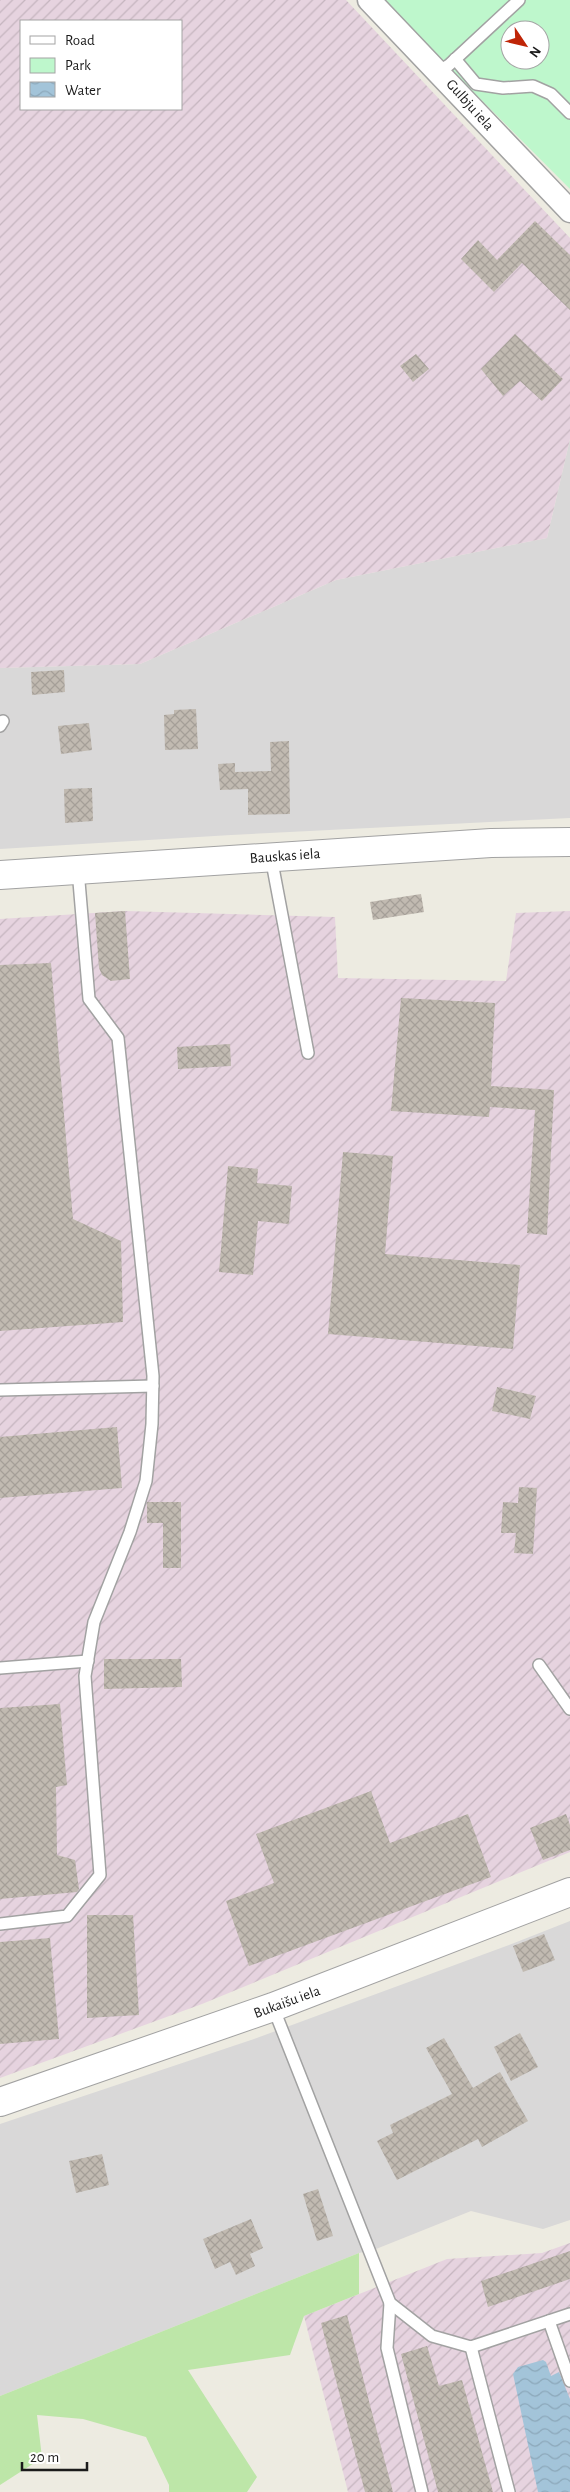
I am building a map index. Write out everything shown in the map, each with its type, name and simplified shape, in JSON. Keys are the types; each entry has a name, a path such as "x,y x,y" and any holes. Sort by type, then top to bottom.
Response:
{"street":[{"name":"Gulbju iela","path":"369,0 447,65 570,211"},
{"name":"Bauskas iela","path":"0,875 491,843 570,842"},
{"name":"Bukaišu iela","path":"0,2102 273,2008 570,1892"}],"lane":[{"path":"519,0 447,65 476,84 503,88 532,86 551,94 570,113"},
{"path":"271,857 308,1053"},
{"path":"0,1924 67,1916 100,1875 85,1676 94,1622 130,1532 146,1481 152,1424 153,1386 118,1038 89,999 78,870"},
{"path":"0,1390 153,1386"},
{"path":"0,1668 88,1661"},
{"path":"538,1665 570,1709"},
{"path":"273,2008 390,2303 387,2348 422,2492"},
{"path":"390,2303 432,2336 471,2347 570,2314"},
{"path":"549,2321 570,2381"},
{"path":"471,2347 509,2492"}],"shaded area":[{"path":"0,0 346,0 570,238 570,439 547,538 336,580 140,664 0,668"},
{"path":"570,439 570,818 0,849 0,668 140,664 336,580 547,538"},
{"path":"125,911 335,917 338,978 506,981 516,913 570,911 570,1852 202,2004 0,2078 0,919"},
{"path":"570,1921 570,2220 543,2229 471,2211 376,2249 359,2253 0,2396 0,2124 254,2039"},
{"path":"570,2243 570,2492 348,2492 304,2316 447,2259 542,2253"}],"green space":[{"path":"382,0 570,0 570,189"},
{"path":"359,2253 359,2294 304,2316 290,2355 188,2370 257,2477 247,2492 169,2492 169,2485 146,2437 83,2419 37,2415 42,2458 0,2485 0,2396"}],"water":[{"path":"543,2360 546,2362 551,2376 559,2372 570,2399 570,2492 538,2492 513,2374 518,2367"}],"building":[{"path":"535,221 570,255 570,310 522,263 494,292 461,259 478,240 497,260"},
{"path":"515,334 563,379 542,401 520,381 503,396 481,369"},
{"path":"416,354 429,369 413,382 400,366"},
{"path":"64,670 65,692 32,695 31,672"},
{"path":"196,709 198,749 165,750 164,715 174,714 174,710"},
{"path":"89,723 92,750 61,754 58,726"},
{"path":"289,741 290,814 248,815 248,789 220,790 218,764 235,763 235,772 271,771 270,742"},
{"path":"92,788 93,821 65,823 64,789"},
{"path":"421,894 424,912 373,920 370,902"},
{"path":"125,911 130,979 111,981 102,975 99,968 95,913"},
{"path":"51,963 73,1219 121,1241 123,1322 0,1331 0,965"},
{"path":"401,998 495,1003 491,1086 554,1090 547,1235 527,1233 535,1110 490,1107 489,1117 391,1111"},
{"path":"230,1044 231,1066 178,1069 177,1047"},
{"path":"343,1152 393,1156 385,1254 520,1265 513,1349 328,1334"},
{"path":"228,1166 258,1169 257,1183 292,1186 289,1224 258,1221 253,1275 219,1272"},
{"path":"497,1387 536,1396 530,1419 492,1411"},
{"path":"117,1427 122,1488 0,1498 0,1437"},
{"path":"519,1487 537,1488 533,1554 514,1553 516,1533 501,1533 503,1502 518,1503"},
{"path":"147,1502 181,1502 181,1568 163,1568 163,1523 147,1523"},
{"path":"104,1659 181,1659 182,1687 104,1689"},
{"path":"60,1704 67,1785 56,1787 57,1855 75,1860 79,1889 77,1892 0,1899 0,1708"},
{"path":"371,1791 390,1843 468,1814 491,1877 249,1966 226,1901 274,1883 256,1834"},
{"path":"566,1814 570,1825 570,1850 543,1860 530,1828"},
{"path":"87,1915 133,1915 139,2015 87,2018"},
{"path":"544,1934 555,1960 523,1972 513,1946"},
{"path":"50,1938 59,2039 0,2044 0,1942"},
{"path":"520,2033 538,2067 511,2081 494,2047"},
{"path":"444,2038 473,2088 500,2072 528,2121 482,2147 478,2139 397,2180 377,2141 393,2133 390,2125 452,2094 426,2048"},
{"path":"102,2154 109,2185 76,2193 69,2161"},
{"path":"318,2189 333,2236 317,2241 303,2194"},
{"path":"251,2219 263,2248 250,2254 255,2266 236,2275 230,2262 215,2269 203,2239"},
{"path":"570,2251 570,2279 488,2307 481,2281"},
{"path":"347,2315 393,2492 365,2492 321,2323"},
{"path":"427,2346 439,2386 462,2380 493,2492 438,2492 401,2354"}]}
